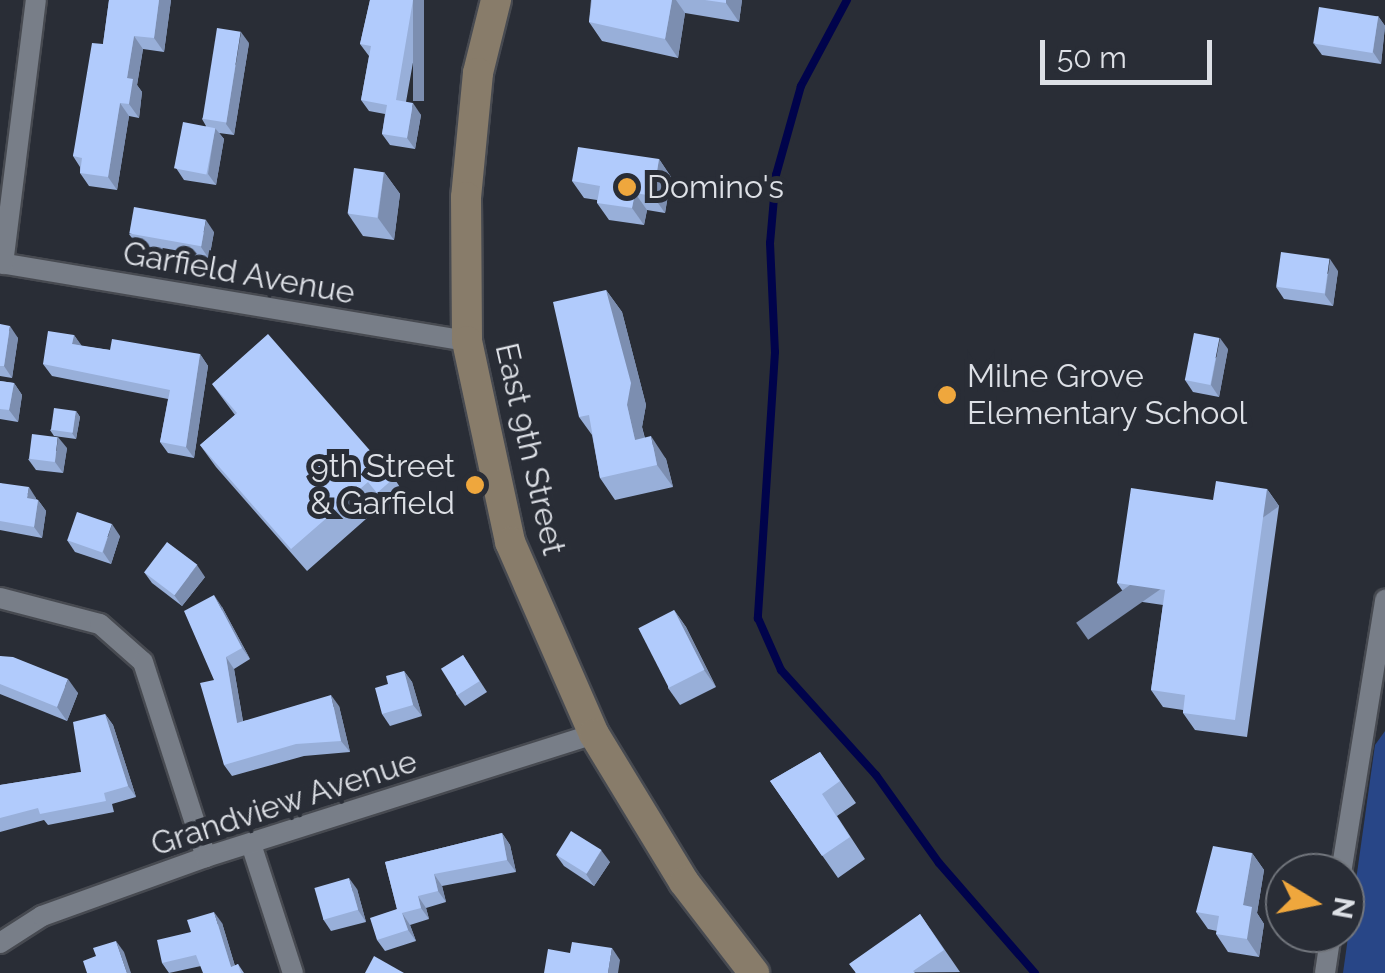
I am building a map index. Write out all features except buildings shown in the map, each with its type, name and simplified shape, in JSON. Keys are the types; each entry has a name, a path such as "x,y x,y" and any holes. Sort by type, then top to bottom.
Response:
{"main road":[{"name":"East 9th Street","path":"496,0 478,73 466,197 468,341 510,542 594,734 684,882 754,973"}],"street":[{"path":"2,263 36,0"},
{"name":"Garfield Avenue","path":"2,263 468,341"},
{"path":"0,598 100,624 143,662 206,857"},
{"path":"1345,853 1377,706 1385,600"},
{"name":"Grandview Avenue","path":"0,944 42,916 206,857 594,734"},
{"path":"251,844 294,973"}],"shaded area":[{"path":"1385,731 1385,973 1343,973 1346,953 1365,953 1365,853 1360,853 1375,745"}],"waterway":[{"path":"847,0 801,86 776,175 770,243 775,352 758,618 781,670 876,775 939,863 1035,973"}],"place":[{"name":"Domino's","path":"627,187"},
{"name":"Milne Grove Elementary School","path":"947,395"},
{"name":"9th Street & Garfield","path":"475,485"}]}
